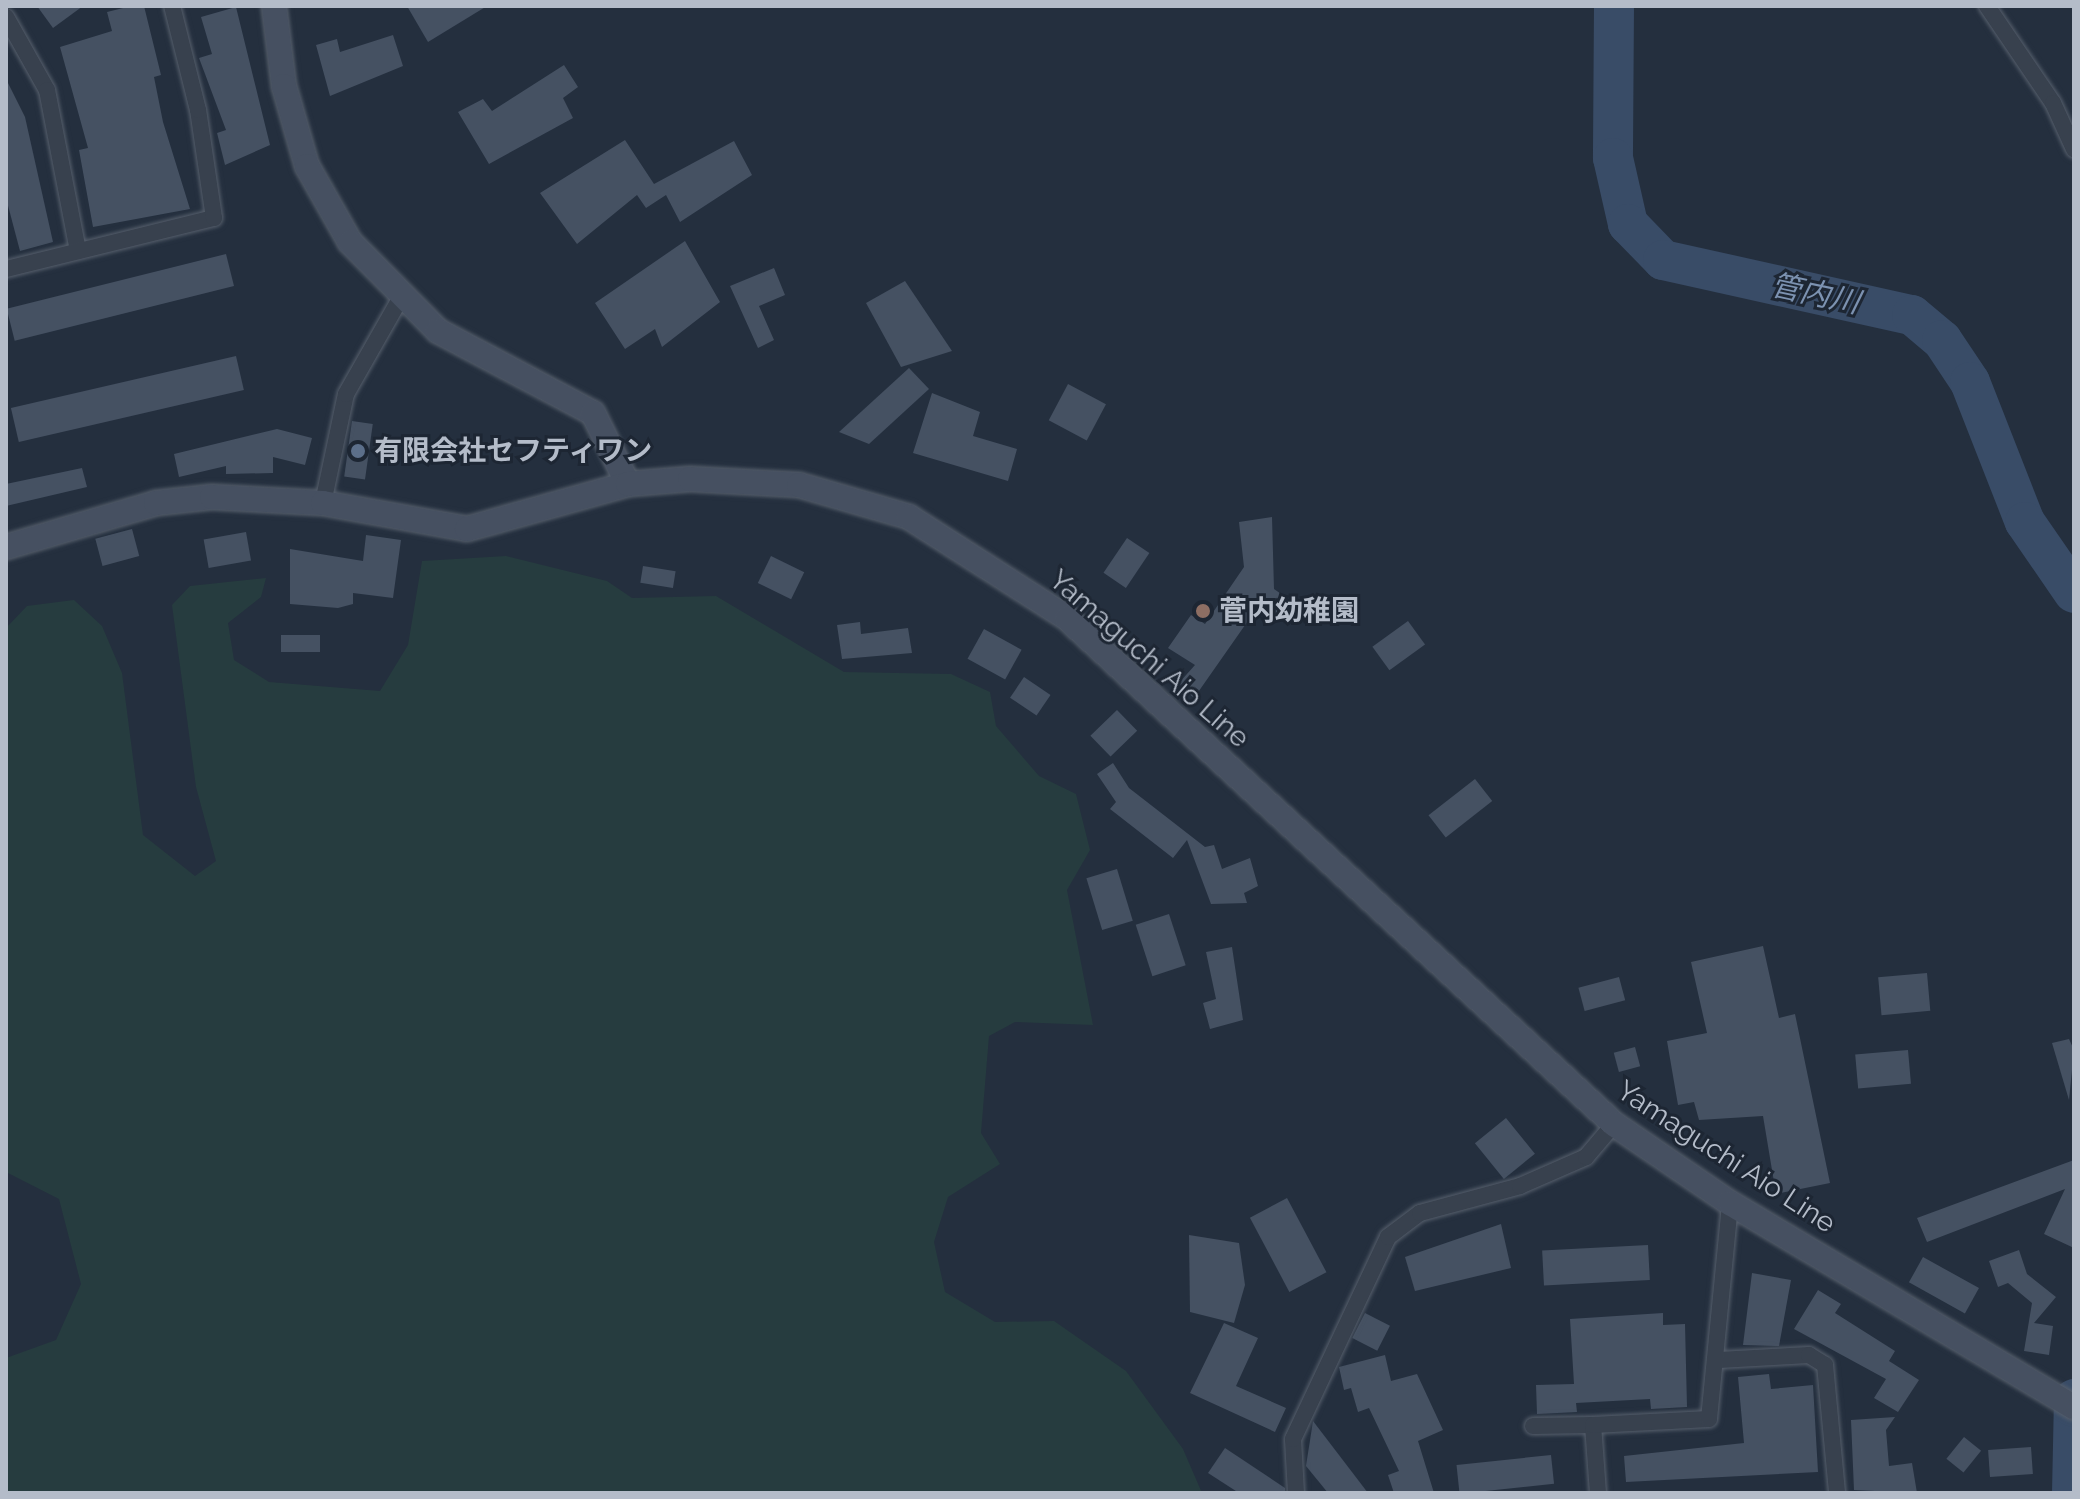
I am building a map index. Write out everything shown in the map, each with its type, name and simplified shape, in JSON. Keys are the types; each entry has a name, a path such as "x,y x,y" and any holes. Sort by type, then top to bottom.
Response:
{"main road":[{"path":"274,6 284,86 307,166 350,242 400,299 470,353 593,413 628,484"},
{"name":"Yamaguchi Aio Line","path":"6,547 156,503 212,497 323,503 467,529 628,484 747,479 799,485 909,517 957,541 1067,618 1614,1124 1730,1203 2074,1407"}],"street":[{"path":"6,269 214,218 198,110 172,6"},
{"path":"1987,6 2053,103 2074,149"},
{"path":"6,17 47,90 78,251"},
{"path":"323,503 346,394 400,299"},
{"path":"1296,1493 1293,1439 1388,1237 1420,1213 1520,1186 1586,1157 1614,1124"},
{"path":"1533,1426 1709,1419 1719,1360 1730,1203"},
{"path":"1719,1360 1809,1355 1825,1365 1837,1493"},
{"path":"1593,1425 1598,1493"}],"green space":[{"path":"506,556 607,581 632,598 716,596 844,672 951,674 990,692 996,726 1039,776 1076,794 1090,850 1067,890 1093,1025 1015,1022 989,1036 981,1133 1000,1164 948,1197 934,1242 945,1292 995,1322 1054,1321 1126,1371 1183,1449 1202,1493 6,1493 6,1358 56,1340 81,1284 59,1199 6,1172 6,628 27,606 74,600 102,626 122,673 143,835 195,876 216,861 196,787 172,605 190,586 266,578 261,597 228,623 234,660 269,682 380,691 408,645 422,561"}],"building":[{"path":"37,6 83,6 53,28"},
{"path":"144,6 161,75 154,77 163,122 190,209 93,227 79,150 88,148 60,47 112,31 107,12"},
{"path":"407,6 487,6 428,42"},
{"path":"236,7 270,145 225,165 217,133 226,130 199,58 212,54 201,17"},
{"path":"393,35 403,66 330,96 316,45 337,39 340,52"},
{"path":"564,65 578,87 563,98 573,118 489,164 458,112 483,99 492,111"},
{"path":"6,79 25,117 53,242 20,251 6,198"},
{"path":"625,140 654,184 734,141 752,175 680,222 666,195 646,208 637,195 577,244 540,193"},
{"path":"685,241 720,302 662,347 655,329 625,349 595,303"},
{"path":"226,254 234,286 15,341 7,309"},
{"path":"774,268 785,295 759,306 774,340 758,348 730,286"},
{"path":"905,281 952,351 901,367 866,303"},
{"path":"236,356 244,390 19,442 11,408"},
{"path":"909,368 929,389 869,444 839,432"},
{"path":"1068,384 1106,404 1087,440 1049,420"},
{"path":"932,393 980,412 973,436 1017,449 1008,481 913,453"},
{"path":"352,421 373,424 365,479 344,476"},
{"path":"277,429 312,438 305,465 273,457 273,473 226,474 226,466 179,477 174,454"},
{"path":"82,468 87,487 6,506 6,484"},
{"path":"1272,517 1274,589 1287,598 1273,618 1257,608 1194,698 1178,684 1195,665 1168,648 1191,615 1205,624 1244,567 1239,522"},
{"path":"132,529 139,556 103,566 95,539"},
{"path":"246,532 251,561 209,568 204,539"},
{"path":"366,535 401,540 393,598 353,593 353,604 338,608 290,604 290,549 363,561"},
{"path":"1127,538 1149,553 1126,588 1104,573"},
{"path":"771,556 804,572 791,599 758,583"},
{"path":"643,566 676,571 673,588 640,583"},
{"path":"1408,621 1425,644 1389,670 1372,647"},
{"path":"860,622 861,634 908,628 912,653 842,659 837,625"},
{"path":"984,629 1022,650 1005,680 968,659"},
{"path":"281,635 320,635 320,652 281,652"},
{"path":"1024,677 1051,695 1037,716 1010,698"},
{"path":"1117,710 1137,731 1111,757 1090,736"},
{"path":"1113,763 1129,788 1205,847 1214,845 1222,869 1250,858 1258,886 1244,893 1247,903 1211,904 1187,840 1173,858 1110,809 1116,802 1097,774"},
{"path":"1475,779 1492,801 1446,837 1429,815"},
{"path":"1117,869 1133,921 1102,930 1086,878"},
{"path":"1169,914 1186,965 1152,976 1136,925"},
{"path":"1763,946 1779,1018 1795,1014 1830,1183 1776,1194 1763,1116 1699,1120 1694,1102 1678,1105 1667,1041 1707,1033 1691,962"},
{"path":"1232,947 1243,1020 1210,1029 1203,1003 1216,999 1206,952"},
{"path":"1927,973 1930,1011 1881,1015 1878,977"},
{"path":"1619,977 1625,1000 1585,1011 1578,988"},
{"path":"2069,1039 2074,1050 2069,1100 2052,1043"},
{"path":"1635,1047 1640,1066 1619,1072 1614,1053"},
{"path":"1908,1050 1911,1084 1858,1088 1855,1055"},
{"path":"1506,1118 1535,1154 1504,1179 1475,1143"},
{"path":"2074,1160 2074,1248 2044,1234 2065,1189 1927,1242 1917,1218"},
{"path":"1287,1198 1326,1272 1289,1292 1250,1218"},
{"path":"1501,1224 1511,1268 1415,1291 1405,1257"},
{"path":"1189,1235 1239,1243 1245,1285 1234,1323 1190,1312"},
{"path":"1648,1245 1650,1280 1544,1285 1542,1251"},
{"path":"2019,1250 2027,1274 2056,1297 2034,1323 2053,1326 2049,1355 2024,1351 2032,1303 2008,1283 1998,1287 1989,1261"},
{"path":"1923,1257 1979,1288 1965,1313 1909,1282"},
{"path":"1752,1273 1791,1280 1779,1346 1743,1345"},
{"path":"1818,1290 1841,1304 1835,1313 1895,1351 1889,1361 1919,1380 1898,1412 1874,1398 1886,1379 1794,1329"},
{"path":"1365,1313 1390,1326 1377,1351 1352,1338"},
{"path":"1663,1313 1663,1325 1685,1324 1687,1407 1651,1409 1650,1399 1576,1403 1577,1412 1537,1414 1536,1385 1574,1384 1570,1319"},
{"path":"1224,1323 1258,1338 1236,1386 1286,1408 1275,1432 1190,1393"},
{"path":"1385,1355 1391,1381 1417,1374 1443,1430 1418,1441 1434,1493 1394,1493 1388,1475 1399,1471 1369,1408 1358,1412 1351,1388 1344,1390 1339,1367"},
{"path":"1769,1374 1771,1389 1813,1385 1818,1472 1626,1482 1624,1456 1744,1443 1738,1377"},
{"path":"1895,1417 1886,1430 1889,1466 1912,1463 1917,1493 1854,1490 1851,1420"},
{"path":"1313,1421 1368,1493 1328,1493 1306,1466"},
{"path":"1964,1437 1981,1451 1963,1473 1946,1459"},
{"path":"2031,1447 2033,1474 1990,1477 1988,1450"},
{"path":"1225,1448 1285,1488 1285,1493 1239,1493 1208,1473"},
{"path":"1551,1455 1554,1484 1459,1493 1457,1465"}],"waterway":[{"name":"管内川","path":"1614,6 1613,158 1628,224 1663,260 1912,315 1942,340 1970,382 2025,522 2074,593"},
{"name":"管内川","path":"2072,1493 2074,1399"}],"place":[{"name":"有限会社セフティワン","path":"358,451"},
{"name":"菅内幼稚園","path":"1203,611"}]}
